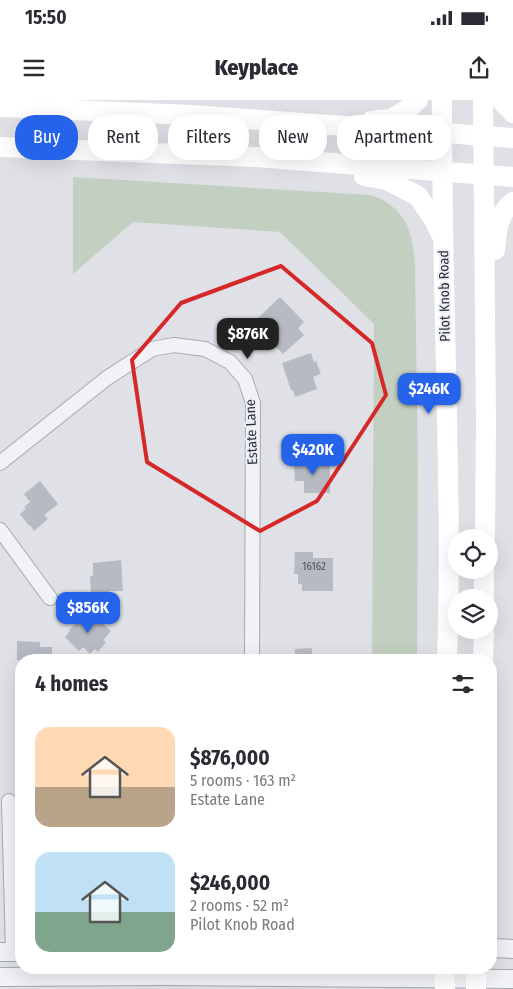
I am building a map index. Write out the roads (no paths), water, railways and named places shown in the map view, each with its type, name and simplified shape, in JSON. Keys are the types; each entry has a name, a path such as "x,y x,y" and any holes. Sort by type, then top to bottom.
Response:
{"main road":[{"path":"397,115 418,100"},
{"path":"442,100 442,115"},
{"path":"483,100 485,529"},
{"path":"501,100 513,113"},
{"path":"0,107 191,115 337,125"},
{"path":"451,134 513,138"},
{"path":"0,147 256,157 513,177"},
{"path":"256,157 387,180 399,185 418,196 434,220 443,239"},
{"name":"Pilot Knob Road","path":"443,160 449,610 447,654"},
{"path":"485,334 497,228 504,211 513,202"},
{"path":"483,654 484,639"}],"street":[{"name":"Estate Lane","path":"0,463 107,378 152,348 174,345 205,348 230,362 245,379 253,403 252,654"},
{"path":"0,530 50,598"},
{"path":"10,801 11,952"},
{"path":"497,948 513,948"},
{"path":"8,981 164,976 513,979"}]}
